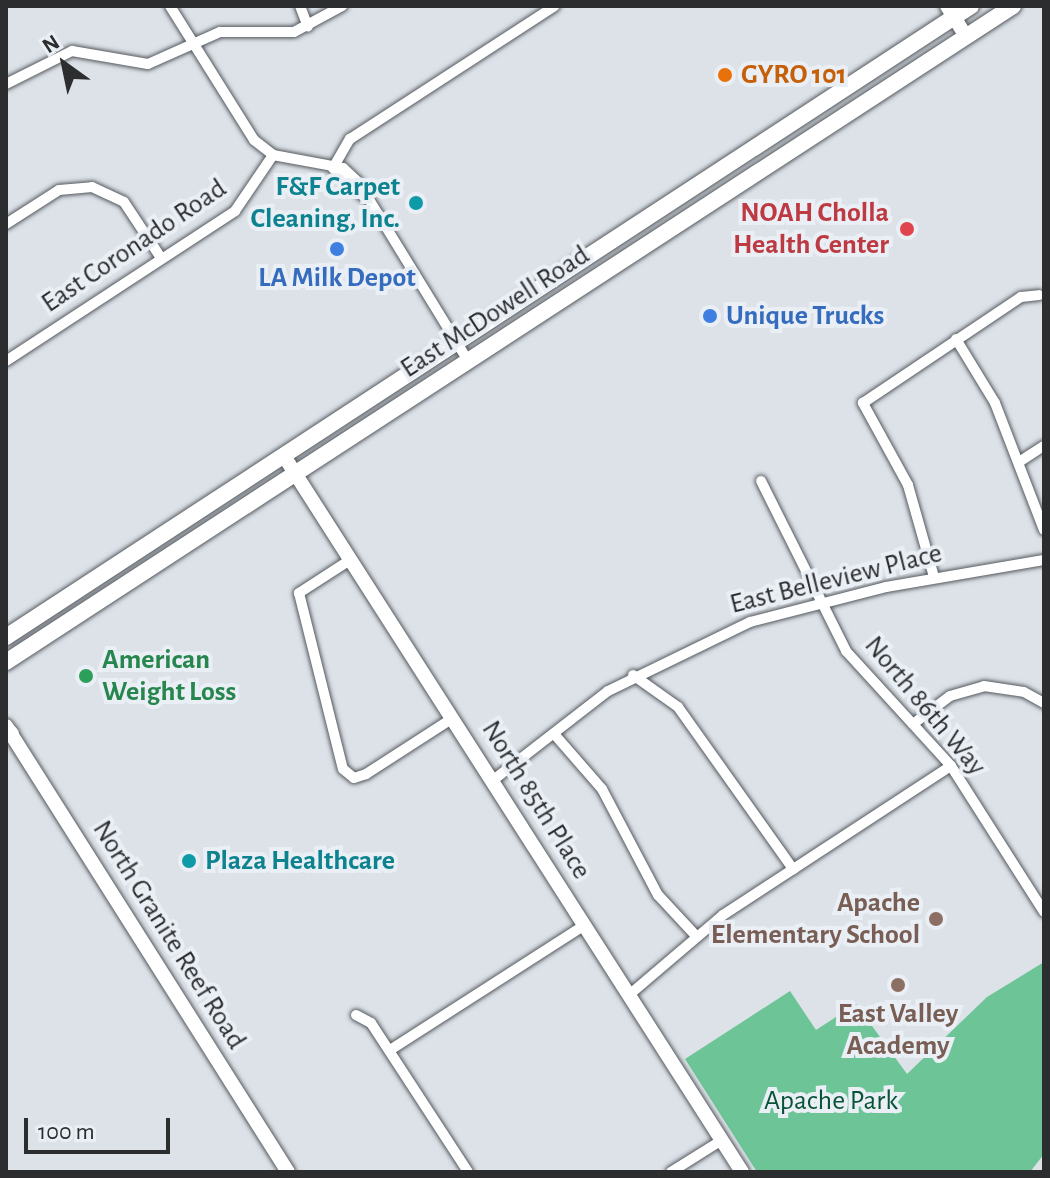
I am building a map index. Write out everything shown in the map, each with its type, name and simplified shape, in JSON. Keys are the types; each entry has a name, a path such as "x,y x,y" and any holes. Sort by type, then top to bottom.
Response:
{"main road":[{"name":"East McDowell Road","path":"6,637 737,159 951,12 971,6"},
{"name":"East McDowell Road","path":"6,662 1013,6"},
{"path":"737,159 748,178"},
{"path":"563,273 575,291"},
{"path":"172,529 184,546"}],"street":[{"path":"170,6 248,134 273,155 333,168 355,178 363,196 468,361"},
{"path":"300,6 308,27"},
{"path":"6,84 72,51 134,65 220,32 308,27 342,6"},
{"path":"333,168 350,139 555,6"},
{"path":"951,12 966,36"},
{"name":"East Coronado Road","path":"6,361 235,211 273,155"},
{"path":"6,224 59,190 92,187 124,202 161,258"},
{"path":"934,577 908,485 863,403 1021,297 1039,295"},
{"path":"956,339 989,390 1044,530"},
{"path":"1019,462 1044,446"},
{"name":"North 85th Place","path":"284,456 742,1172"},
{"name":"North 86th Way","path":"761,481 846,651 951,766 1044,912"},
{"path":"350,560 299,593 343,769 354,778 453,718"},
{"name":"East Belleview Place","path":"492,781 633,675 750,622 934,577 1044,560"},
{"path":"633,675 678,707 793,869"},
{"path":"913,724 950,696 984,686 1024,692 1044,703"},
{"name":"North Granite Reef Road","path":"8,730 288,1172"},
{"path":"555,735 602,789 658,895 697,937"},
{"path":"629,995 697,937 793,869 951,766"},
{"path":"390,1050 585,925"},
{"path":"356,1015 390,1050 468,1172"},
{"path":"671,1172 722,1140"}],"green space":[{"name":"Apache Park","path":"1044,962 1044,1154 1030,1172 757,1172 685,1059 790,991 816,1030 856,1004 907,1074 987,997"}],"place":[{"name":"GYRO 101","path":"725,75"},
{"name":"F&F Carpet Cleaning, Inc.","path":"416,203"},
{"name":"NOAH Cholla Health Center","path":"907,229"},
{"name":"LA Milk Depot","path":"337,249"},
{"name":"Unique Trucks","path":"710,316"},
{"name":"American Weight Loss","path":"86,676"},
{"name":"Plaza Healthcare","path":"189,861"},
{"name":"Apache Elementary School","path":"936,919"},
{"name":"East Valley Academy","path":"898,985"}]}
